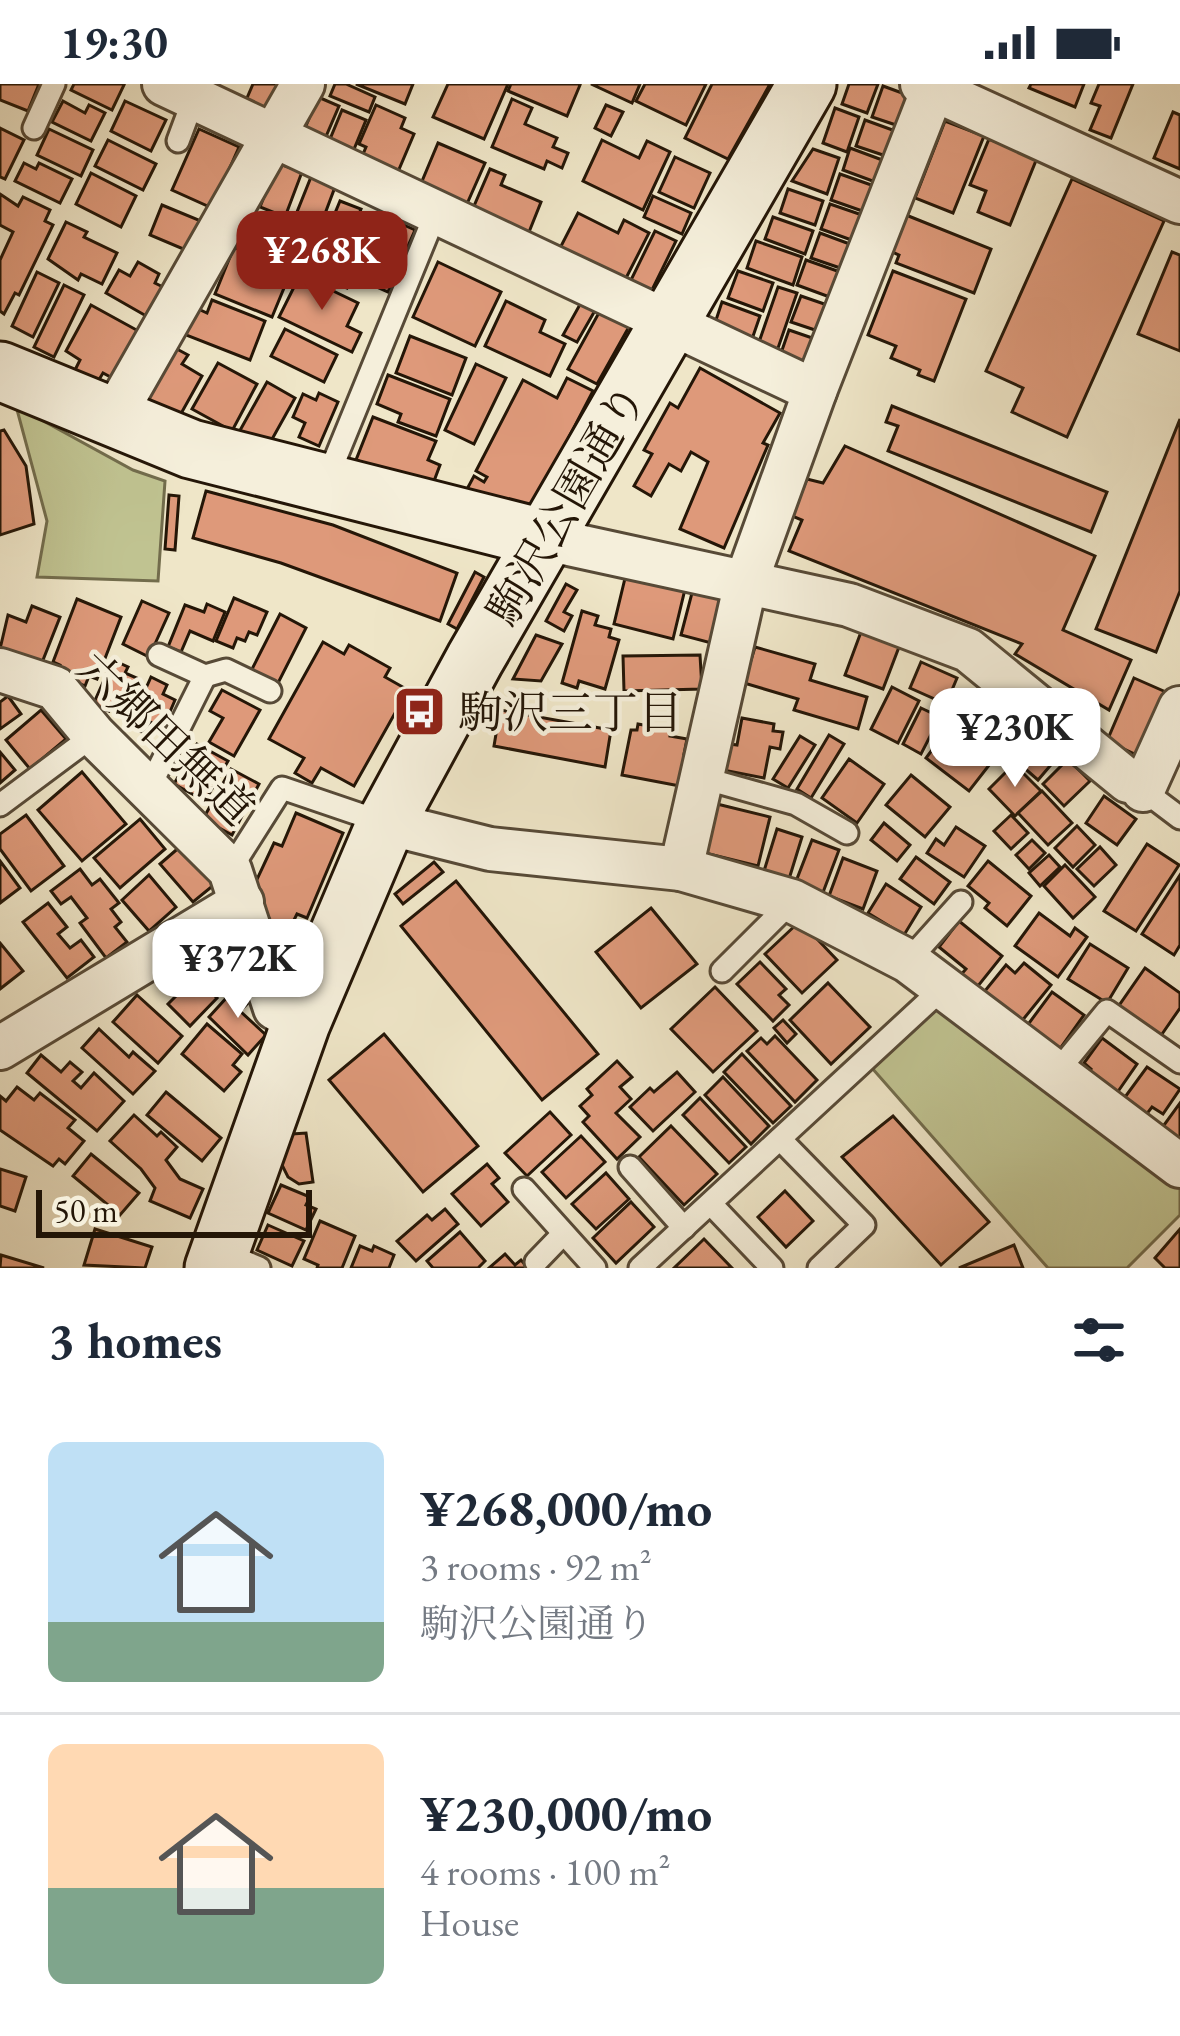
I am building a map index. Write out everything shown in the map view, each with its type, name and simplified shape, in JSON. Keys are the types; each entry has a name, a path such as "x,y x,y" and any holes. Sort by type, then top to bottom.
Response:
{"street":[{"path":"112,419 303,84"},
{"name":"駒沢公園通り","path":"231,1262 302,1023 386,823 807,84"},
{"path":"681,869 746,582 930,86 1180,202"},
{"path":"179,91 815,391"},
{"path":"0,371 191,449 546,539 849,605 968,650 1136,785 1180,708"},
{"name":"六郷田無道","path":"0,670 55,688 236,886 275,1008 302,1023"},
{"path":"386,823 490,849 681,869 792,901 908,961 1180,1166"},
{"path":"0,1048 236,886"}],"lane":[{"path":"34,128 54,84"},
{"path":"178,141 179,91"},
{"path":"325,485 437,210"},
{"path":"159,655 206,676 226,670 270,692"},
{"path":"148,790 206,676"},
{"path":"0,805 94,735"},
{"path":"703,778 796,804 847,833"},
{"path":"1136,785 1180,818"},
{"path":"236,886 282,788 386,823"},
{"path":"722,971 792,901"},
{"path":"908,961 961,902"},
{"path":"640,1268 944,987"},
{"path":"1056,1073 1107,1012 1180,1062"},
{"path":"780,1139 864,1225 819,1268"},
{"path":"630,1167 684,1228"},
{"path":"524,1189 595,1268"},
{"path":"710,1204 772,1268"},
{"path":"536,1262 563,1234"}],"green space":[{"path":"16,406 133,470 165,481 158,581 37,577 47,521"},
{"path":"943,998 1180,1186 1180,1215 1127,1268 1048,1268 864,1059"}],"building":[{"path":"0,84 39,84 28,111 0,100"},
{"path":"74,84 124,85 112,110 71,90"},
{"path":"253,84 287,84 272,117 244,105"},
{"path":"335,84 375,97 369,112 330,96"},
{"path":"356,84 413,84 405,104"},
{"path":"448,84 508,84 484,139 433,117"},
{"path":"511,84 580,85 567,116 508,91"},
{"path":"591,84 640,84 632,103"},
{"path":"645,84 706,84 686,125 636,101"},
{"path":"712,84 770,84 728,159 685,138"},
{"path":"849,84 878,84 867,113 842,104"},
{"path":"1031,84 1084,84 1075,107 1029,88"},
{"path":"1099,84 1133,84 1111,138 1090,130 1100,106 1091,103"},
{"path":"883,86 913,97 902,127 872,117"},
{"path":"318,97 339,106 324,141 303,133"},
{"path":"512,99 532,108 525,124 557,138 553,147 568,153 562,168 547,161 544,169 492,147"},
{"path":"63,101 85,113 89,105 105,113 91,141 52,122"},
{"path":"125,101 166,120 151,151 111,131"},
{"path":"376,105 405,118 401,128 414,134 397,174 361,159 366,147 359,144"},
{"path":"606,105 623,112 611,136 595,128"},
{"path":"835,108 859,117 847,152 823,143"},
{"path":"342,110 366,120 352,154 328,144"},
{"path":"1173,112 1180,115 1180,169 1154,158"},
{"path":"865,120 898,132 889,157 856,146"},
{"path":"945,121 984,136 953,213 915,198"},
{"path":"0,128 24,140 5,179 0,177"},
{"path":"49,129 93,150 81,176 37,155"},
{"path":"199,129 239,147 212,208 172,190"},
{"path":"989,139 1037,158 1010,225 978,212 986,191 970,185"},
{"path":"108,140 156,164 143,190 95,166"},
{"path":"602,140 639,158 647,141 670,152 643,210 583,181"},
{"path":"438,143 485,163 466,206 420,186"},
{"path":"850,148 885,161 878,183 843,170"},
{"path":"813,149 839,158 827,194 792,181"},
{"path":"675,157 710,173 694,208 659,192"},
{"path":"24,163 36,169 39,163 72,179 60,203 15,181"},
{"path":"277,163 302,172 285,217 260,207"},
{"path":"490,169 505,175 501,185 541,202 527,237 471,213"},
{"path":"91,173 136,196 121,227 76,204"},
{"path":"840,174 877,187 868,213 831,200"},
{"path":"311,177 335,187 320,227 295,217"},
{"path":"1072,179 1164,221 1067,437 1012,412 1023,388 986,371"},
{"path":"788,189 823,201 815,225 780,213"},
{"path":"0,194 18,206 23,197 50,210 45,221 53,225 19,295 15,293 4,314 0,311 0,260 13,232 0,225"},
{"path":"653,196 691,213 682,234 644,217"},
{"path":"340,201 361,209 354,226 369,233 347,288 319,277 327,255 319,252"},
{"path":"830,204 865,216 857,242 821,229"},
{"path":"162,205 201,221 188,251 150,235"},
{"path":"578,213 618,233 624,220 649,233 624,282 559,250"},
{"path":"906,215 991,249 974,293 896,263 899,255 892,252"},
{"path":"773,217 813,231 805,254 765,239"},
{"path":"256,218 290,232 280,258 245,244"},
{"path":"388,218 415,230 388,292 361,280"},
{"path":"66,222 117,253 102,284 81,274 78,280 48,259"},
{"path":"298,228 319,236 304,272 284,263"},
{"path":"655,231 676,241 651,292 630,282"},
{"path":"820,233 855,246 846,270 811,258"},
{"path":"756,241 802,257 793,285 747,268"},
{"path":"234,247 291,271 272,317 215,294"},
{"path":"1172,252 1180,255 1180,351 1138,334"},
{"path":"806,260 843,273 835,299 797,285"},
{"path":"138,262 159,274 155,283 165,288 148,317 106,293 119,270 130,276"},
{"path":"438,262 501,292 475,346 413,317"},
{"path":"738,271 773,283 763,311 728,298"},
{"path":"893,271 966,299 934,381 891,358 896,346 868,335"},
{"path":"37,272 59,283 33,337 12,326"},
{"path":"300,275 358,303 347,326 361,333 352,352 279,317"},
{"path":"64,285 84,295 54,357 34,347"},
{"path":"778,287 797,293 777,351 758,345"},
{"path":"801,296 833,307 824,333 791,322"},
{"path":"583,299 597,307 577,342 563,335"},
{"path":"212,300 265,321 250,360 186,335 196,308 207,313"},
{"path":"506,301 545,320 540,332 565,344 550,376 485,346"},
{"path":"722,302 760,316 751,342 713,329"},
{"path":"91,305 142,333 116,380 103,373 97,383 75,370 80,360 66,351"},
{"path":"601,309 630,325 597,384 568,369"},
{"path":"285,329 337,355 324,382 271,356"},
{"path":"789,330 821,341 812,367 780,356"},
{"path":"410,336 466,358 452,395 396,373"},
{"path":"175,348 188,355 182,364 202,376 178,419 138,397"},
{"path":"218,363 257,384 232,431 192,409"},
{"path":"476,364 506,378 474,444 445,430"},
{"path":"700,368 780,413 763,443 768,445 724,548 680,529 708,462 691,452 681,471 669,464 651,496 634,486 652,454 644,450 670,403 678,408"},
{"path":"388,375 450,399 436,436 398,422 401,414 377,404"},
{"path":"567,378 593,391 529,514 466,491 474,476 484,482 487,477 476,471 523,380 557,398"},
{"path":"267,382 295,398 266,450 238,434"},
{"path":"319,393 338,402 319,446 299,437 305,423 293,417 303,394 316,400"},
{"path":"892,406 1107,492 1091,532 888,451 898,426 886,422"},
{"path":"373,417 436,441 428,460 440,465 431,489 356,460"},
{"path":"1180,419 1180,591 1156,652 1096,629"},
{"path":"4,430 26,466 34,524 0,535 0,431"},
{"path":"845,446 1095,556 1063,630 1131,660 1109,710 1015,654 1022,644 789,551 802,520 792,516 807,479 823,483"},
{"path":"206,491 333,525 457,573 440,621 281,563 193,538"},
{"path":"169,495 179,496 175,550 165,549"},
{"path":"627,570 686,585 673,639 614,624"},
{"path":"475,572 484,577 457,629 448,624"},
{"path":"566,584 577,590 564,612 572,616 564,631 546,621"},
{"path":"693,589 727,598 715,644 681,635"},
{"path":"234,598 267,612 257,635 249,632 245,641 237,638 233,648 216,641"},
{"path":"77,599 121,617 97,679 89,676 85,686 57,675 60,665 53,662"},
{"path":"142,601 169,613 149,657 123,644"},
{"path":"207,604 225,612 213,641 190,631 181,652 168,647 185,605 204,612"},
{"path":"32,606 60,617 41,665 0,649 8,615 26,622"},
{"path":"582,611 598,616 595,625 611,629 609,637 619,640 605,689 579,681 577,688 562,683"},
{"path":"280,614 306,628 276,687 250,673"},
{"path":"861,632 899,647 883,689 845,675"},
{"path":"536,635 562,644 541,681 513,679"},
{"path":"323,642 344,654 349,645 390,668 385,677 408,690 354,786 321,768 312,783 295,773 304,758 269,739"},
{"path":"755,647 815,664 810,680 867,697 858,729 794,710 798,699 744,683"},
{"path":"700,655 702,689 624,691 623,656"},
{"path":"113,660 139,679 129,702 116,696 109,711 93,705"},
{"path":"921,662 957,678 946,704 910,688"},
{"path":"151,677 167,685 163,694 175,700 163,728 150,722 144,733 129,726"},
{"path":"1134,678 1168,693 1139,756 1107,741"},
{"path":"981,686 1019,718 993,749 956,717"},
{"path":"892,687 919,701 898,743 871,729"},
{"path":"222,690 260,710 234,756 209,742 223,718 210,711"},
{"path":"8,696 21,714 0,729 0,702"},
{"path":"921,708 940,717 921,754 903,744"},
{"path":"41,710 66,739 30,769 6,740"},
{"path":"500,710 611,730 605,767 494,746"},
{"path":"742,718 774,724 773,731 783,732 780,749 770,747 764,778 718,769 723,743 737,745"},
{"path":"638,724 671,730 670,736 687,739 684,754 690,755 685,787 622,775 631,730 637,730"},
{"path":"947,730 990,764 969,791 926,758"},
{"path":"1036,731 1061,753 1038,780 1013,758"},
{"path":"829,735 844,744 811,798 797,789"},
{"path":"800,736 815,745 788,788 773,779"},
{"path":"197,744 228,761 205,801 174,784"},
{"path":"0,752 15,770 0,783"},
{"path":"849,759 884,784 857,823 822,798"},
{"path":"1068,759 1090,781 1064,806 1043,784"},
{"path":"1014,764 1041,791 1015,816 989,789"},
{"path":"231,769 259,784 232,835 203,819"},
{"path":"82,772 126,824 82,861 38,810"},
{"path":"911,775 950,807 925,837 886,805"},
{"path":"1042,791 1072,823 1048,845 1018,813"},
{"path":"1104,796 1136,819 1117,845 1086,823"},
{"path":"717,804 770,817 758,866 705,853"},
{"path":"296,813 343,833 307,918 297,914 293,922 272,923 252,890 274,843 282,846"},
{"path":"26,815 64,866 31,891 0,849 0,834"},
{"path":"1011,815 1028,833 1011,849 994,831"},
{"path":"140,819 165,849 120,888 94,858"},
{"path":"884,823 910,845 897,861 871,840"},
{"path":"1077,826 1095,845 1073,867 1055,848"},
{"path":"956,827 985,846 964,877 927,853 936,839 944,845"},
{"path":"777,829 802,837 789,879 764,871"},
{"path":"812,840 839,850 822,895 795,884"},
{"path":"1032,840 1045,853 1029,869 1016,855"},
{"path":"1147,844 1179,865 1136,931 1104,911"},
{"path":"182,845 215,884 193,902 160,864"},
{"path":"1100,847 1116,865 1094,886 1077,869"},
{"path":"1049,855 1060,867 1040,886 1029,873"},
{"path":"916,857 950,882 934,904 900,879"},
{"path":"843,858 877,871 863,909 829,896"},
{"path":"0,861 20,888 0,903"},
{"path":"988,861 1031,896 1007,926 968,886"},
{"path":"434,862 443,872 403,904 395,894"},
{"path":"1065,865 1095,897 1073,918 1044,886"},
{"path":"80,869 92,885 100,879 119,903 111,909 121,922 115,927 127,942 106,958 80,923 87,918 71,897 61,904 51,891"},
{"path":"149,875 176,907 149,931 122,900"},
{"path":"1180,875 1180,945 1174,955 1142,934"},
{"path":"456,881 598,1054 542,1100 401,926"},
{"path":"886,884 921,907 904,935 868,913"},
{"path":"48,903 67,927 58,934 70,948 81,940 94,957 67,978 23,922"},
{"path":"651,908 697,964 641,1008 596,952"},
{"path":"1039,913 1070,936 1075,928 1087,937 1058,977 1015,946"},
{"path":"800,921 837,960 802,993 765,954"},
{"path":"959,921 1002,956 974,991 958,978 966,969 939,947"},
{"path":"226,934 240,940 249,966 223,993 190,961"},
{"path":"0,943 23,971 0,989"},
{"path":"1090,944 1128,968 1107,1003 1068,979"},
{"path":"760,962 786,989 779,995 789,1005 773,1021 737,984"},
{"path":"1024,963 1051,985 1017,1027 980,997 1006,965 1015,973"},
{"path":"1145,968 1180,993 1180,1008 1160,1037 1118,1007"},
{"path":"183,974 190,981 194,976 217,998 190,1026 168,1004 176,996 169,989"},
{"path":"828,983 870,1027 831,1064 790,1020"},
{"path":"239,984 253,998 240,1011 266,1035 248,1055 209,1017"},
{"path":"715,987 757,1031 713,1072 671,1029"},
{"path":"1052,992 1084,1015 1054,1057 1021,1034"},
{"path":"137,995 182,1036 158,1063 113,1022"},
{"path":"783,1020 796,1034 787,1043 774,1028"},
{"path":"207,1024 242,1054 233,1065 241,1072 224,1091 182,1054"},
{"path":"99,1029 129,1057 133,1052 155,1071 133,1094 82,1048"},
{"path":"384,1034 478,1146 423,1192 329,1080"},
{"path":"775,1036 817,1080 795,1102 747,1051 761,1038 767,1044"},
{"path":"1102,1038 1137,1064 1110,1103 1082,1083 1091,1069 1084,1063"},
{"path":"742,1054 791,1106 773,1123 724,1072"},
{"path":"41,1055 61,1072 70,1062 82,1072 73,1081 81,1088 94,1073 124,1101 97,1131 27,1073"},
{"path":"617,1061 632,1077 620,1087 631,1099 616,1113 640,1137 617,1159 583,1122 589,1116 580,1106 592,1095 587,1089"},
{"path":"1147,1067 1180,1089 1163,1114 1152,1107 1139,1124 1117,1108"},
{"path":"677,1072 695,1092 653,1131 630,1107"},
{"path":"723,1077 769,1126 751,1144 705,1095"},
{"path":"17,1087 34,1100 40,1093 75,1120 68,1128 84,1141 65,1164 59,1159 53,1166 0,1130 0,1096 6,1101"},
{"path":"166,1092 221,1138 202,1161 147,1115"},
{"path":"700,1098 746,1147 729,1163 683,1115"},
{"path":"1180,1103 1180,1147 1159,1132"},
{"path":"550,1112 571,1135 527,1176 505,1153"},
{"path":"134,1115 177,1147 166,1160 180,1179 203,1189 190,1218 150,1201 155,1188 110,1141"},
{"path":"893,1116 989,1222 941,1265 842,1157"},
{"path":"671,1126 717,1174 684,1205 639,1157"},
{"path":"306,1133 313,1182 299,1184 288,1177 281,1163 292,1134"},
{"path":"581,1136 605,1162 566,1198 542,1172"},
{"path":"91,1154 139,1193 120,1215 73,1176"},
{"path":"487,1164 499,1178 492,1184 508,1202 481,1226 452,1194"},
{"path":"0,1169 26,1177 15,1211 0,1206"},
{"path":"606,1173 629,1199 596,1229 572,1204"},
{"path":"281,1185 310,1197 306,1205 316,1209 306,1230 268,1213"},
{"path":"785,1191 813,1221 786,1247 758,1217"},
{"path":"631,1202 654,1227 616,1263 593,1238"},
{"path":"445,1209 458,1224 416,1261 397,1241 427,1215 432,1220"},
{"path":"320,1221 355,1236 342,1268 317,1268 304,1259"},
{"path":"268,1225 304,1241 292,1266 257,1250"},
{"path":"95,1229 152,1247 145,1268 84,1265"},
{"path":"1180,1229 1180,1268 1165,1268 1155,1258"},
{"path":"460,1232 485,1261 478,1268 433,1268 427,1261"},
{"path":"704,1239 732,1268 674,1268"},
{"path":"1014,1245 1023,1268 959,1268"},
{"path":"360,1246 394,1255 389,1268 351,1268"},
{"path":"505,1254 515,1265 521,1260 528,1268 489,1268"},
{"path":"1,1255 44,1268 0,1268"}],"place":[{"name":"駒沢三丁目","path":"419,712"}]}
